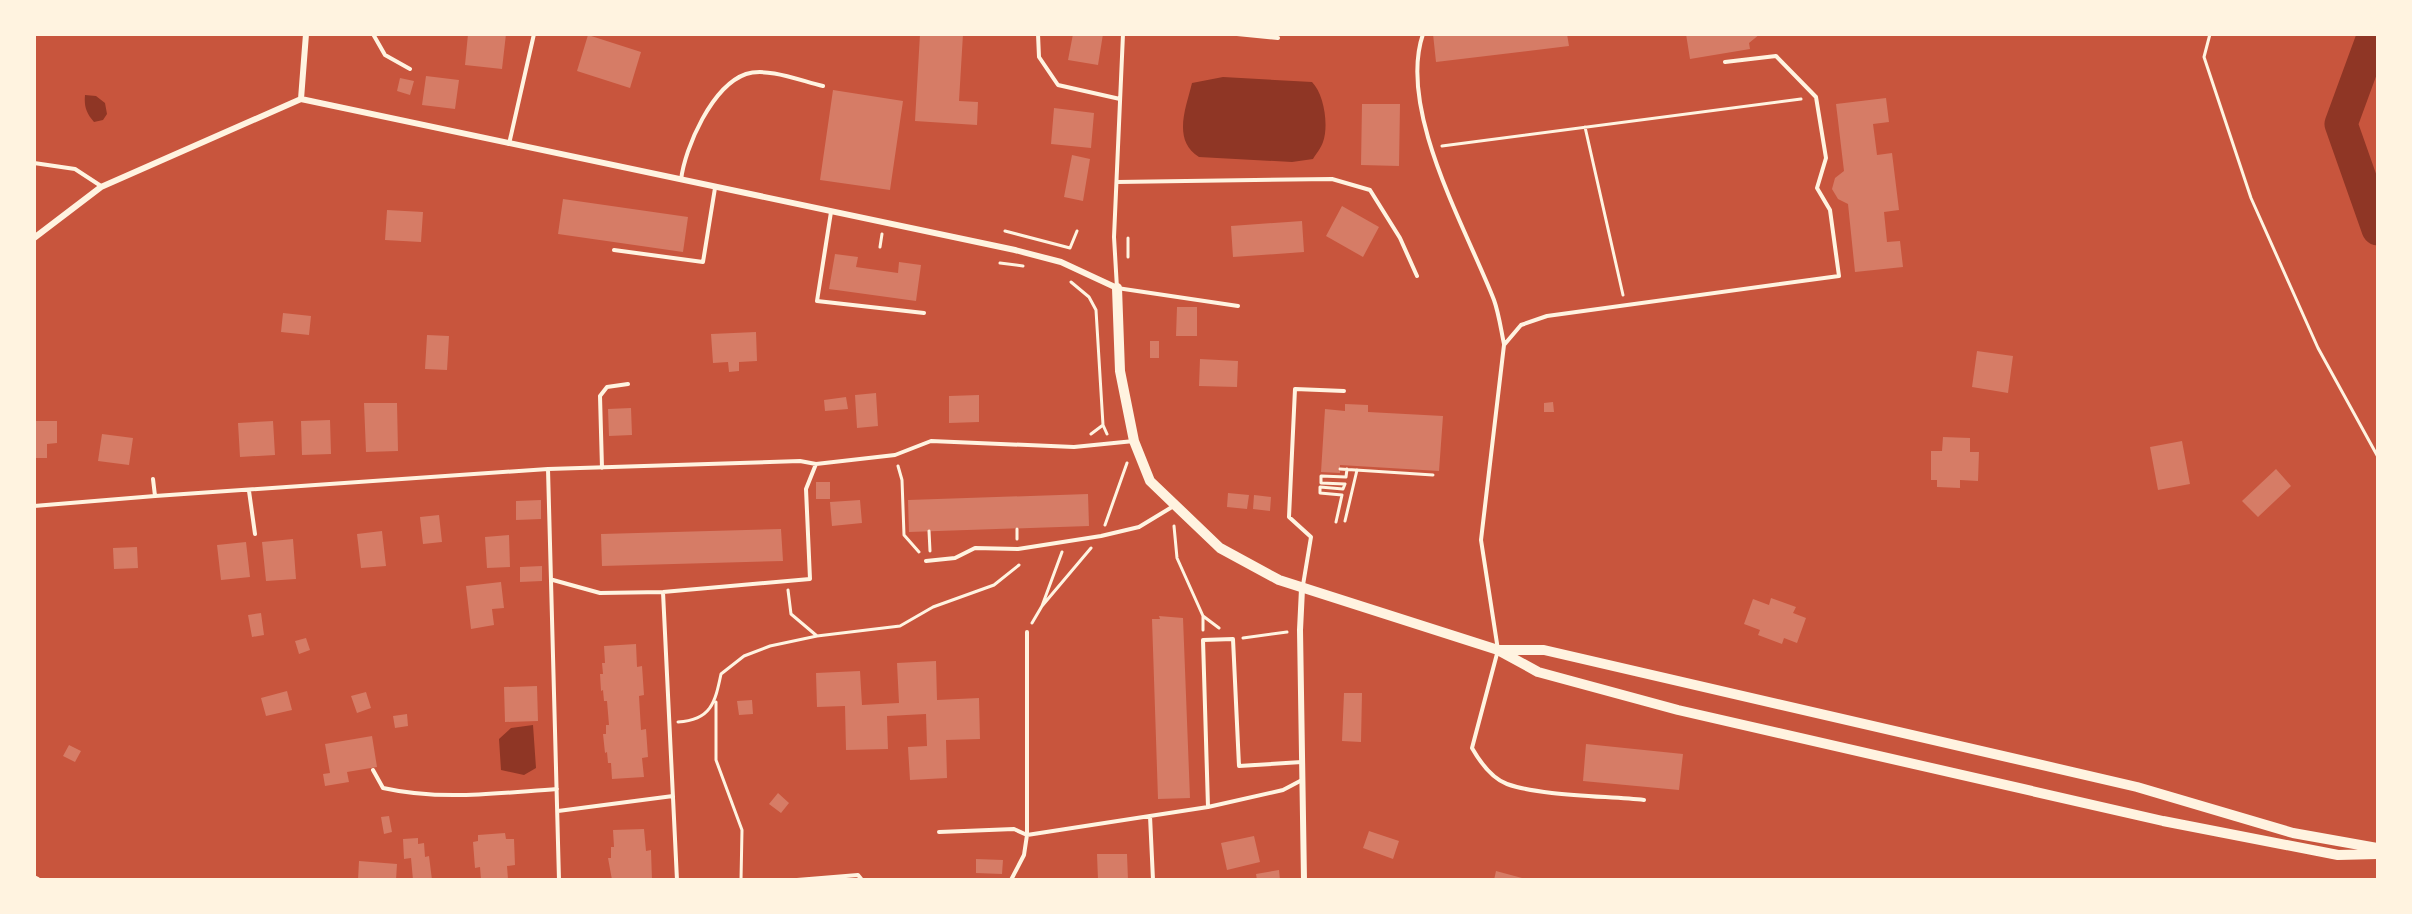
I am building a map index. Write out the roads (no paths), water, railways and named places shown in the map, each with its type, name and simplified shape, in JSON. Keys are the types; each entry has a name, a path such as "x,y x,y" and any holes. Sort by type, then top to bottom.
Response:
{"street":[{"path":"301,99 306,34"},
{"path":"34,238 101,187 301,99 1024,252 1061,262 1116,288 1120,370 1134,441 1150,481 1173,506 1220,548 1279,580 1498,650 1538,672 1690,713 2163,821 2338,855 2378,854"},
{"path":"1302,589 1300,630 1304,879"},
{"path":"1498,650 1544,650 2138,787 2293,832 2378,848"}],"lane":[{"path":"373,34 385,55 410,69"},
{"path":"509,144 534,34"},
{"path":"1038,34 1039,57 1058,85 1120,99"},
{"path":"1123,34 1117,182 1116,288 1238,306"},
{"path":"1237,34 1278,38"},
{"path":"1423,34 1418,49 1416,89 1431,147 1495,303 1504,345 1481,540 1498,650 1472,748 1482,766 1505,783 1537,790 1644,800"},
{"path":"1504,345 1521,326 1547,316 1839,276 1830,210 1817,188 1826,158 1816,97 1776,56 1725,62"},
{"path":"681,181 683,158 705,116 724,87 747,74 771,74 823,86"},
{"path":"34,163 75,169 101,187"},
{"path":"1117,182 1332,179 1370,190 1400,238 1417,276"},
{"path":"614,250 703,262 715,188"},
{"path":"831,212 817,301 924,313"},
{"path":"602,468 600,396 607,387 628,384"},
{"path":"1302,589 1311,537 1288,517 1295,388 1344,391"},
{"path":"34,507 155,496 548,470 800,461 816,464 895,455 932,441 1074,447 1134,441"},
{"path":"553,580 600,593 663,592 810,579 806,489 816,464"},
{"path":"548,470 553,580 559,879"},
{"path":"153,479 155,496"},
{"path":"249,491 255,534"},
{"path":"929,560 954,558 975,548 1018,549 1067,543 1138,527 1173,506"},
{"path":"663,592 677,879"},
{"path":"1011,879 1024,855 1027,835 1027,633"},
{"path":"1208,807 1203,640 1233,639 1239,766 1303,762"},
{"path":"373,770 383,788 412,795 468,796 557,789"},
{"path":"939,832 1014,829 1027,835 1208,807 1283,790 1303,780"},
{"path":"558,811 673,796"},
{"path":"1150,816 1153,879"},
{"path":"797,879 858,875 862,879"}],"waterway":[{"path":"2374,34 2341,124 2378,229"}]}
